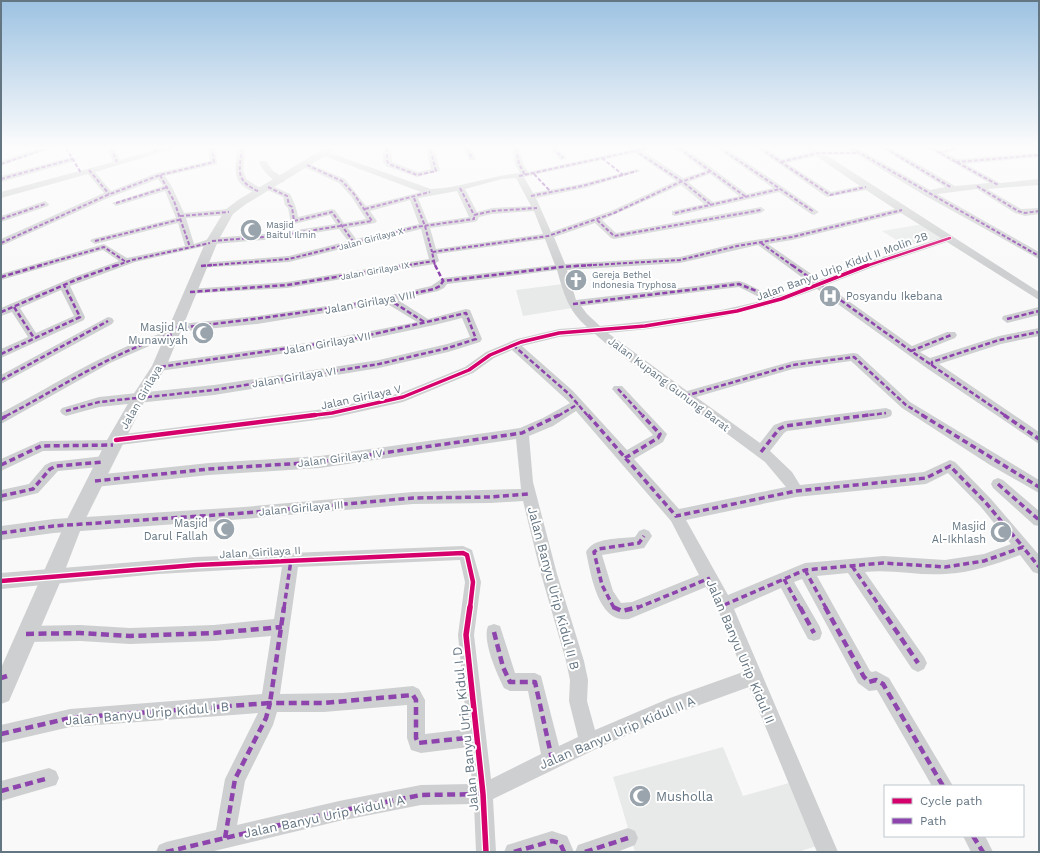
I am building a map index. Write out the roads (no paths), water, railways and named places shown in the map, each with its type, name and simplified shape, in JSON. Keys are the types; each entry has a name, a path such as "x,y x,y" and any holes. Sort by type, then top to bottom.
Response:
{"street":[{"path":"1,195 27,188"},
{"path":"102,188 109,194"},
{"path":"1,243 126,188"},
{"path":"116,203 165,188"},
{"path":"168,188 181,217 190,247"},
{"name":"Jalan Girilaya","path":"1,693 4,677 52,578 73,525 114,443 138,399 159,367 211,242 229,212 266,188"},
{"path":"272,188 287,196 289,205 292,207 294,221 332,212 340,226 355,244"},
{"path":"1,312 64,285 126,262 211,242 276,236 372,221 365,209 348,188"},
{"path":"420,188 430,192"},
{"path":"365,209 430,192 460,188 474,215"},
{"name":"Jalan Kupang Gunung Barat","path":"527,188 561,267 573,304 598,330 761,452 787,476 796,491"},
{"path":"547,188 551,192"},
{"path":"531,196 573,188"},
{"name":"Jalan Girilaya IX","path":"190,292 287,285 548,236 597,220 670,188"},
{"path":"690,188 710,204"},
{"path":"734,188 746,197"},
{"path":"777,188 814,212"},
{"path":"820,188 830,194 862,188"},
{"path":"867,188 950,238 1039,297"},
{"path":"918,188 1039,256"},
{"path":"927,193 952,188"},
{"path":"980,188 1018,211 1039,211"},
{"path":"674,213 780,190"},
{"path":"414,198 425,226 435,267 444,281"},
{"path":"1,219 45,204"},
{"name":"Jalan Girilaya X","path":"201,266 289,259 425,226 474,219 474,215 492,211 537,208"},
{"path":"597,220 614,236 761,210"},
{"name":"Jalan Girilaya VIII","path":"1,419 126,349 174,331 388,300 434,289 440,286 444,281 561,267 680,260 737,246 792,237 902,210"},
{"path":"95,241 181,217 229,212"},
{"name":"Jalan Banyu Urip Kidul II Molin 2B","path":"598,330 645,326 737,311 781,299 821,285 874,263 950,238"},
{"path":"761,243 911,351 1039,439"},
{"path":"1,276 104,247 126,262"},
{"path":"573,304 739,284 747,286 766,297 781,299"},
{"path":"1,354 80,317 64,285"},
{"path":"388,300 426,323"},
{"path":"14,307 34,338"},
{"path":"1007,319 1039,310"},
{"name":"Jalan Girilaya VII","path":"159,367 252,356 357,338 466,313 476,339"},
{"path":"1,380 108,321"},
{"name":"Jalan Girilaya V","path":"1,465 41,446 114,443 228,428 332,413 403,397 469,370 490,355 513,346 559,333 598,330"},
{"path":"932,364 999,340 1039,332"},
{"path":"911,351 951,335"},
{"name":"Jalan Girilaya VI","path":"66,411 99,402 214,390 371,365 448,348 476,339"},
{"name":"Jalan Banyu Urip Kidul II","path":"513,346 556,382 578,404 676,516 724,605 753,677 828,852"},
{"path":"685,396 726,382 793,365 854,357 906,405 1039,487"},
{"path":"618,389 660,434 658,438 625,458"},
{"name":"Jalan Girilaya IV","path":"95,481 209,469 320,462 522,433 548,422 578,404"},
{"path":"761,452 779,429 785,426 886,413"},
{"name":"Jalan Banyu Urip Kidul II B","path":"522,433 526,482 549,574 575,661 579,680 578,702 589,742"},
{"path":"1,496 33,489 50,468 56,466 104,462"},
{"path":"676,516 796,491 926,478 950,466 986,503 1039,567"},
{"path":"998,484 1039,520"},
{"name":"Jalan Girilaya III","path":"1,533 54,526 413,498 491,497 529,494"},
{"path":"644,536 639,543 598,548 594,552 603,586 610,604 615,609 620,612 632,610 710,578"},
{"path":"724,605 805,570 883,563 945,567 984,561 1023,547"},
{"name":"Jalan Girilaya II","path":"1,581 52,578 157,567 332,557 463,553 468,556"},
{"name":"Jalan Banyu Urip Kidul I D","path":"468,556 473,582 466,635 483,794 486,852"},
{"path":"224,838 235,779 266,718 270,703 291,560"},
{"path":"852,566 918,663"},
{"path":"805,570 864,677 869,682 876,680 883,684 942,785"},
{"path":"784,579 814,633"},
{"path":"26,634 80,632 130,636 214,633 282,627"},
{"path":"494,632 503,667 510,682 535,682 552,759"},
{"name":"Jalan Banyu Urip Kidul II A","path":"483,794 589,742 670,708 753,677"},
{"name":"Jalan Banyu Urip Kidul I B","path":"1,734 70,718 270,703 294,704 356,701 413,695 416,700 416,738 421,744 477,737"},
{"path":"1,791 49,778"},
{"name":"Jalan Banyu Urip Kidul I A","path":"166,852 338,811 421,795 483,794"},
{"path":"975,837 983,852"},
{"path":"586,852 628,838"},
{"path":"514,852 552,841 560,844 564,852"}],"place":[{"name":"Masjid Baitul Ilmin","path":"251,230"},
{"name":"Gereja Bethel Indonesia Tryphosa","path":"576,280"},
{"name":"Posyandu Ikebana","path":"830,296"},
{"name":"Masjid Al Munawiyah","path":"203,333"},
{"name":"Masjid Darul Fallah","path":"224,529"},
{"name":"Masjid Al-Ikhlash","path":"1001,532"},
{"name":"Musholla","path":"640,796"}]}
